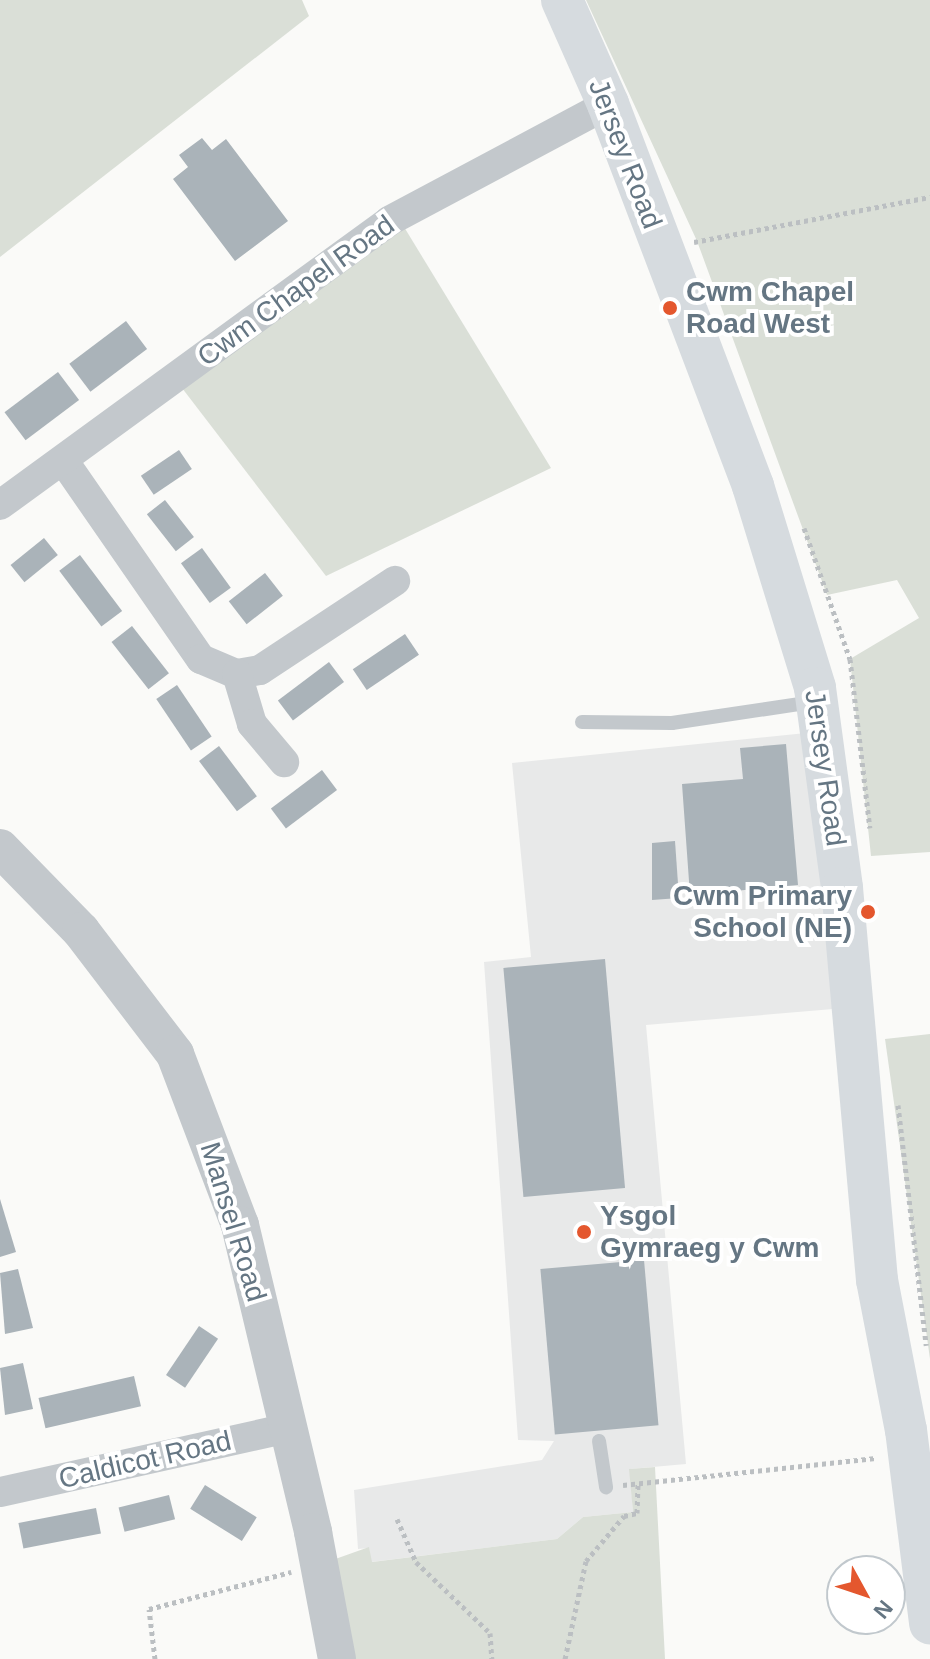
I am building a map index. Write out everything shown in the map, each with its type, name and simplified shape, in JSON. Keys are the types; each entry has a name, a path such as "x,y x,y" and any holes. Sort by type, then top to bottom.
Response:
{"main road":[{"name":"Jersey Road","path":"562,0 608,104 753,486 817,701 842,888 877,1280 909,1455 930,1624"}],"street":[{"name":"Cwm Chapel Road","path":"0,505 389,221 608,104"},
{"path":"63,460 201,659 237,674 260,670 395,581"},
{"path":"237,674 252,724 284,762"},
{"name":"Mansel Road","path":"0,848 81,931 175,1054 240,1225 289,1428 337,1659"},
{"name":"Caldicot Road","path":"0,1492 289,1428"}],"lane":[{"path":"582,722 672,723 817,701"},
{"path":"599,1441 606,1487"}],"path":[{"path":"662,248 930,197"},
{"path":"606,1487 909,1455"},
{"path":"565,1659 586,1561 624,1516 637,1513 638,1484"},
{"path":"397,1519 416,1562 490,1633 492,1659"},
{"path":"155,1659 149,1609 319,1565"}],"shaded area":[{"path":"0,0 302,0 309,16 0,257"},
{"path":"586,0 930,0 930,852 871,856 850,659 919,618 897,580 827,595 697,241"},
{"path":"401,222 551,468 326,576 182,388"},
{"name":"Ysgol Gymraeg y Cwm","path":"806,733 833,1009 646,1025 686,1464 630,1469 633,1512 583,1517 557,1539 371,1562 369,1548 358,1549 354,1490 542,1460 554,1441 518,1440 484,962 531,957 512,763"},
{"path":"930,1034 930,1359 885,1039"},
{"path":"655,1467 665,1659 346,1659 327,1562 369,1547 372,1562 557,1539 583,1517 633,1512 629,1469"}],"building":[{"path":"202,138 212,150 226,139 288,221 235,261 173,179 188,167 179,155"},
{"path":"126,321 147,349 90,392 69,364"},
{"path":"58,372 79,400 26,440 4,412"},
{"path":"179,450 192,469 154,495 141,476"},
{"path":"165,500 194,537 176,551 147,514"},
{"path":"44,538 58,555 24,582 11,565"},
{"path":"202,548 231,588 210,603 181,563"},
{"path":"80,555 122,611 101,627 59,571"},
{"path":"265,573 283,596 247,624 229,601"},
{"path":"132,626 169,673 148,689 112,642"},
{"path":"405,634 419,655 367,690 353,669"},
{"path":"329,662 344,682 293,720 278,701"},
{"path":"177,685 212,736 191,750 156,699"},
{"path":"786,744 798,885 690,895 682,784 743,779 740,748"},
{"path":"219,746 257,796 237,811 199,761"},
{"path":"322,770 337,790 286,828 271,809"},
{"path":"675,841 679,898 652,900 652,843"},
{"path":"605,959 625,1188 523,1197 503,968"},
{"path":"0,1199 16,1252 0,1257"},
{"path":"644,1260 658,1425 555,1434 540,1269"},
{"path":"18,1269 33,1328 5,1334 0,1273"},
{"path":"199,1326 218,1339 185,1388 166,1375"},
{"path":"23,1363 33,1409 5,1415 0,1368"},
{"path":"134,1376 141,1406 45,1428 39,1398"},
{"path":"205,1485 257,1517 242,1541 190,1509"},
{"path":"169,1495 175,1519 125,1532 119,1508"},
{"path":"96,1508 101,1534 23,1549 18,1523"}],"place":[{"name":"Cwm Chapel Road West","path":"670,308"},
{"name":"Cwm Primary School (NE)","path":"868,912"},
{"name":"Ysgol Gymraeg y Cwm","path":"584,1232"}]}
